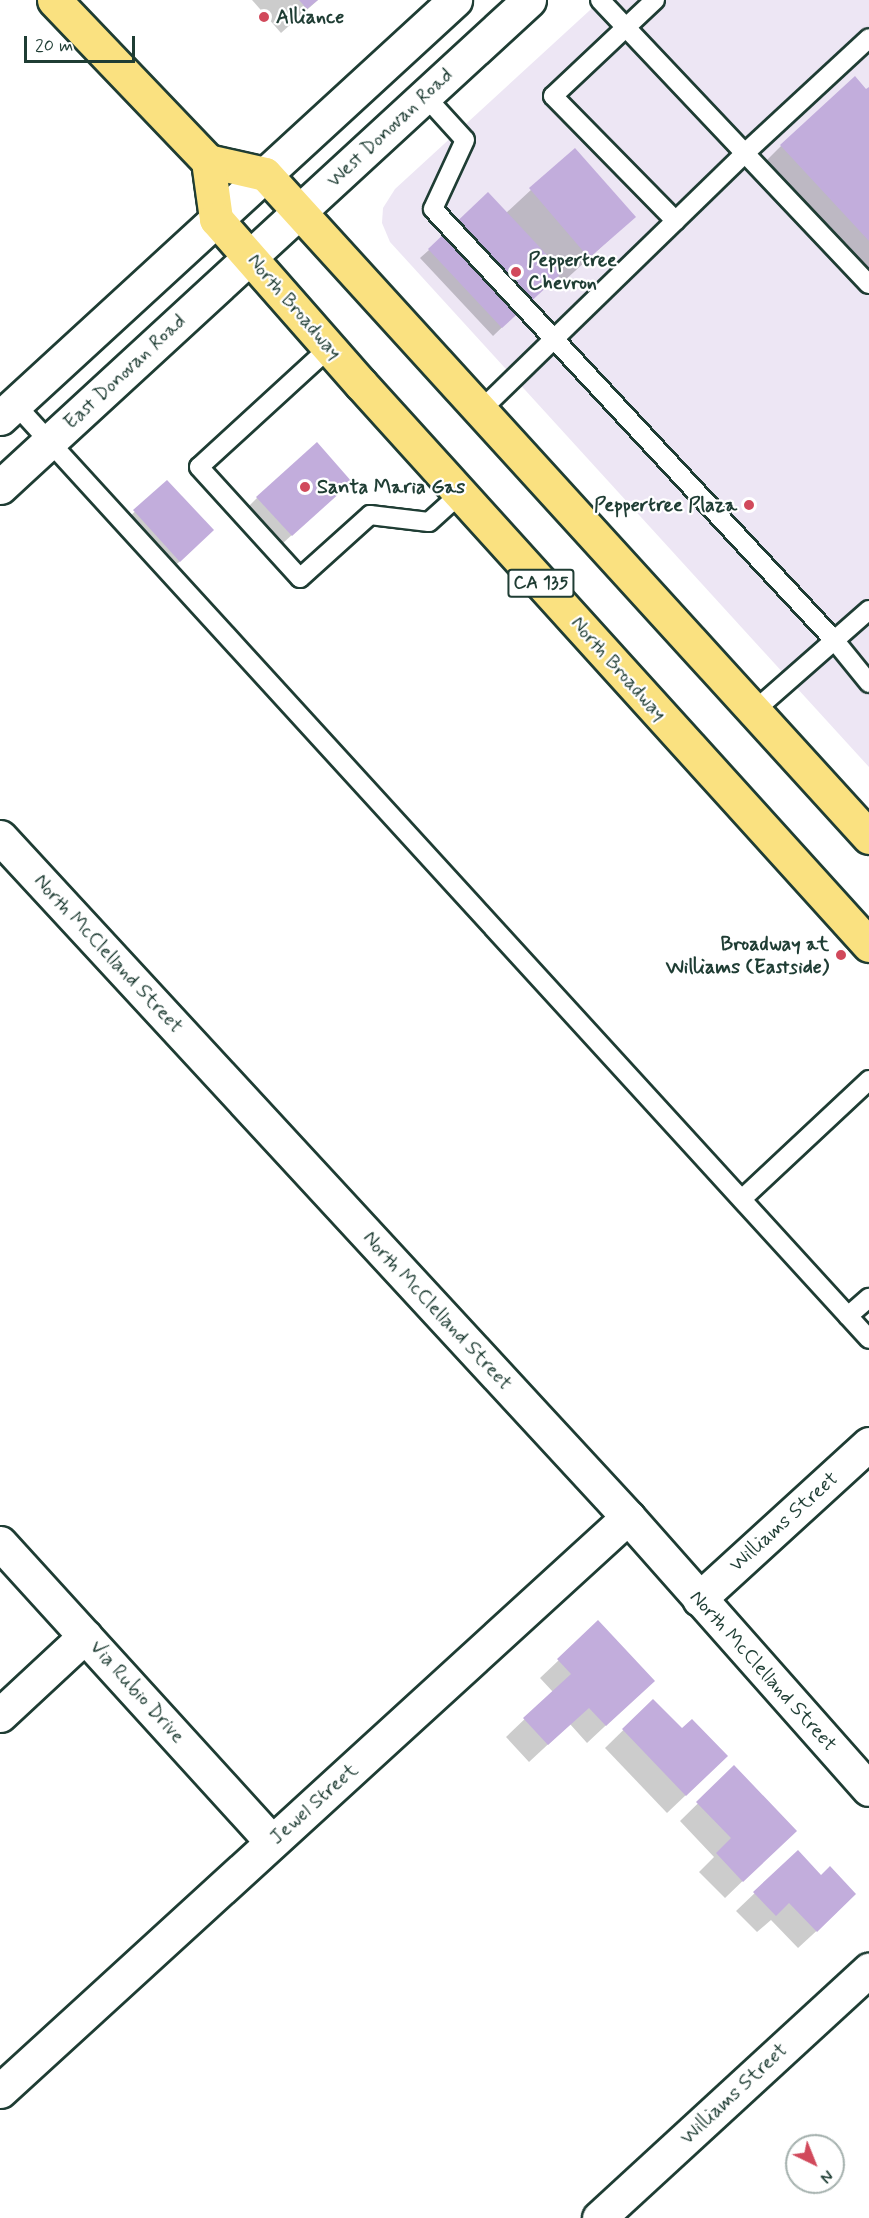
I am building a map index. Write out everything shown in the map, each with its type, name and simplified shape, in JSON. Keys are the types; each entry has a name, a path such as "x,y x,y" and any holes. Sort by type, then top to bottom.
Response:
{"main road":[{"path":"54,0 208,161 265,174 869,837"},
{"path":"208,161 216,219"},
{"name":"North Broadway","path":"216,219 460,494 869,945"}],"street":[{"path":"7,411 455,0"},
{"name":"West Donovan Road","path":"250,256 529,0"},
{"name":"East Donovan Road","path":"0,487 250,256"},
{"name":"North McClelland Street","path":"0,837 628,1517 869,1789"},
{"name":"Williams Street","path":"699,1599 869,1444"},
{"name":"Jewel Street","path":"0,2091 628,1517"},
{"name":"Via Rubio Drive","path":"0,1543 272,1842"},
{"path":"0,1715 86,1636"},
{"name":"Williams Street","path":"599,2218 869,1970"}],"lane":[{"path":"600,0 869,284"},
{"path":"655,0 553,96 676,221"},
{"path":"480,410 746,153 869,38"},
{"path":"425,96 465,140 433,209 835,641 869,683"},
{"path":"329,348 199,467 207,476 300,578 370,514 429,522 460,494"},
{"path":"7,411 49,441 869,1339"},
{"path":"754,711 869,610"},
{"path":"742,1199 869,1080"},
{"path":"848,1316 869,1298"}],"shaded area":[{"name":"Peppertree Plaza","path":"601,0 869,0 869,767 390,242 382,223 383,208 395,189"}],"building":[{"path":"299,0 318,0 307,9"},
{"path":"855,76 866,89 869,87 869,241 780,145"},
{"path":"575,148 636,217 589,258 529,188"},
{"path":"488,192 563,272 502,328 428,249"},
{"path":"317,442 352,482 292,536 256,497"},
{"path":"167,480 214,530 180,562 133,510"},
{"path":"598,1620 655,1681 606,1726 589,1708 548,1745 523,1718 571,1674 557,1659"},
{"path":"653,1699 682,1728 692,1719 728,1756 686,1796 622,1729"},
{"path":"734,1765 797,1831 743,1882 716,1853 731,1838 696,1802"},
{"path":"798,1850 821,1875 830,1866 856,1894 817,1932 789,1903 776,1916 753,1892"}],"place":[{"name":"Alliance","path":"264,17"},
{"name":"Peppertree Chevron","path":"516,272"},
{"name":"Santa Maria Gas","path":"305,487"},
{"name":"Peppertree Plaza","path":"749,505"},
{"name":"Broadway at Williams (Eastside)","path":"841,955"}]}
